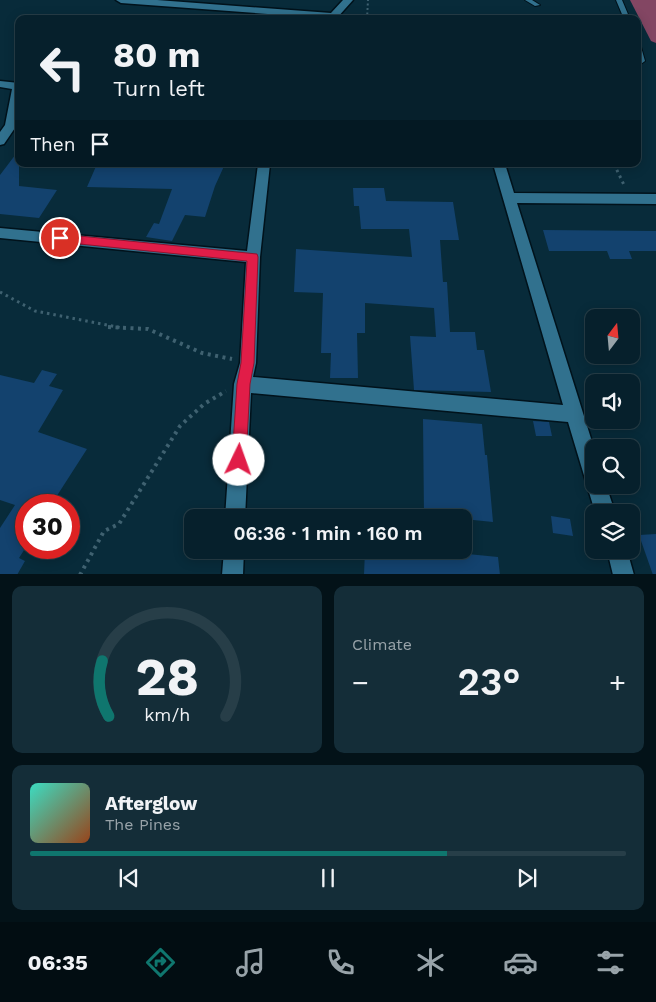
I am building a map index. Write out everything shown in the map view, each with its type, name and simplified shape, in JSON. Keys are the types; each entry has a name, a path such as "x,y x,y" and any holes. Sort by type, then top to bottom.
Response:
{"street":[{"path":"121,0 297,15"},
{"path":"335,15 348,0"},
{"path":"0,84 15,86"},
{"path":"0,141 11,125 15,103"},
{"path":"236,509 243,384 248,363 253,257 264,167"},
{"path":"500,167 585,449"},
{"path":"509,198 656,199"},
{"path":"0,234 253,257"},
{"path":"243,384 574,414"},
{"path":"232,574 233,559"},
{"path":"619,559 624,574"}],"lane":[{"path":"528,0 536,5"},
{"path":"619,0 625,15"}],"path":[{"path":"368,0 368,15"},
{"path":"615,167 631,199"},
{"path":"0,292 35,311 113,328 148,329 202,353 248,363"},
{"path":"80,574 104,531 118,524 180,426 204,404 243,384"}],"shaded area":[{"path":"630,0 656,0 656,43 651,41 641,21 641,15 638,15"}],"building":[{"path":"15,155 15,167 19,167 19,186 57,190 39,218 0,214 0,175"},
{"path":"96,167 224,167 205,217 185,215 172,241 146,237 154,223 159,224 172,189 87,187"},
{"path":"353,188 384,188 386,201 453,202 459,240 440,240 443,282 447,282 450,332 475,332 477,350 484,350 491,392 414,390 410,336 436,337 434,308 365,303 365,333 357,333 358,378 330,378 331,353 321,353 323,293 294,292 296,249 412,257 409,229 361,229 359,206 354,206"},
{"path":"543,230 656,231 656,251 629,251 632,259 610,259 607,251 549,251"},
{"path":"42,370 57,374 49,386 63,390 38,432 87,449 58,494 15,494 15,505 0,500 0,375 34,383"},
{"path":"423,419 482,424 485,455 487,455 493,522 472,520 472,509 424,509"},
{"path":"533,421 549,422 552,436 536,436"},
{"path":"15,505 15,559 25,561 18,574 0,574 0,528"},
{"path":"551,516 570,519 573,536 553,533"},
{"path":"656,534 656,574 653,574 640,535"},
{"path":"472,554 498,557 500,574 364,574 365,559 472,559"}],"route":[{"path":"60,238 253,257 248,363 243,384 239,460"}]}
